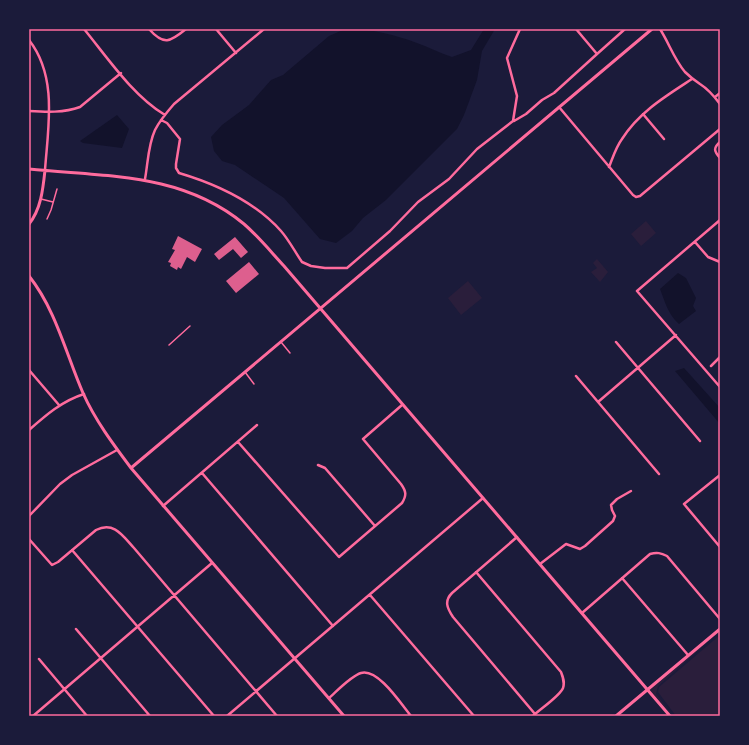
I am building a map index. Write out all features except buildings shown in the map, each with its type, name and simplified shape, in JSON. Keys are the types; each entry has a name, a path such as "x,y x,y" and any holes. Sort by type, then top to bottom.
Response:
{"street":[{"path":"84,29 148,104 165,115"},
{"path":"150,29 156,37 163,41 170,41 186,29"},
{"path":"216,29 236,53"},
{"path":"145,179 151,142 155,129 165,115 174,104 264,29"},
{"path":"513,121 517,96 507,58 520,29"},
{"path":"576,29 597,54"},
{"path":"162,120 167,123 180,139 176,164 176,168 179,173 212,185 241,200 256,210 281,232 302,262 311,266 325,268 347,268 390,231 418,202 449,179 477,148 513,121 526,114 542,100 554,93 625,29"},
{"path":"131,468 652,29"},
{"path":"660,29 676,60 692,79 715,97 720,104"},
{"path":"29,40 41,58 45,71 48,86 49,112 45,170 41,199 29,224"},
{"path":"29,111 49,112 72,110 80,107 121,73"},
{"path":"609,167 621,140 635,122 666,96 692,79"},
{"path":"715,97 720,93"},
{"path":"559,107 633,195 636,196 640,196 720,129"},
{"path":"643,114 664,139"},
{"path":"720,142 715,147 715,150 720,158"},
{"path":"29,169 145,179 188,191 217,205 231,214 258,237 670,716"},
{"path":"720,220 638,291 720,387"},
{"path":"695,242 708,257 720,262"},
{"path":"29,276 43,298 59,330 84,394 96,418 117,450 163,506 344,716"},
{"path":"598,402 676,335"},
{"path":"616,342 700,441"},
{"path":"711,366 720,357"},
{"path":"29,370 59,405"},
{"path":"576,376 659,474"},
{"path":"29,430 59,405 84,394"},
{"path":"238,442 339,557 402,503 406,496 406,490 363,439 402,405"},
{"path":"163,506 257,425"},
{"path":"29,516 60,484 72,474 117,450"},
{"path":"318,465 325,468 375,526"},
{"path":"202,473 333,626"},
{"path":"720,475 684,504 720,547"},
{"path":"540,564 566,544 580,549 585,546 613,521 615,516 612,506 617,499 631,491"},
{"path":"227,716 483,498"},
{"path":"29,539 52,565 58,562 96,530 108,527 114,528 174,595 277,716"},
{"path":"476,572 561,672 564,680 563,688 534,715 453,617 448,609 447,603 448,597 452,593 476,572 517,537"},
{"path":"72,550 214,716"},
{"path":"582,613 650,554 656,552 667,556 720,619"},
{"path":"33,716 212,563"},
{"path":"622,578 688,655"},
{"path":"370,595 474,716"},
{"path":"76,629 150,716"},
{"path":"616,716 720,629"},
{"path":"39,659 87,716"},
{"path":"328,698 356,676 362,673 369,673 380,678 411,716"}],"lane":[{"path":"47,219 57,189"},
{"path":"41,199 53,202"},
{"path":"169,345 190,326"},
{"path":"281,342 290,353"},
{"path":"244,372 254,384"}],"shaded area":[{"path":"349,29 375,31 401,37 452,57 471,50 484,29 495,29 482,51 477,80 457,129 386,200 363,218 352,231 336,243 320,239 284,198 235,165 222,161 214,151 211,137 222,125 249,105 271,80 283,75 329,36"},
{"path":"117,115 129,129 122,148 83,143 80,141"},
{"path":"646,221 656,233 641,246 631,234"},
{"path":"597,259 608,272 600,282 591,272 597,268 593,263"},
{"path":"678,273 686,278 696,298 693,306 696,311 679,324 669,312 660,289"},
{"path":"468,281 482,298 461,315 448,298"},
{"path":"684,368 720,408 720,424 675,371"},
{"path":"720,631 658,686 656,694 673,716 650,690"},
{"path":"720,635 720,716 676,716 658,692 659,687"}]}
